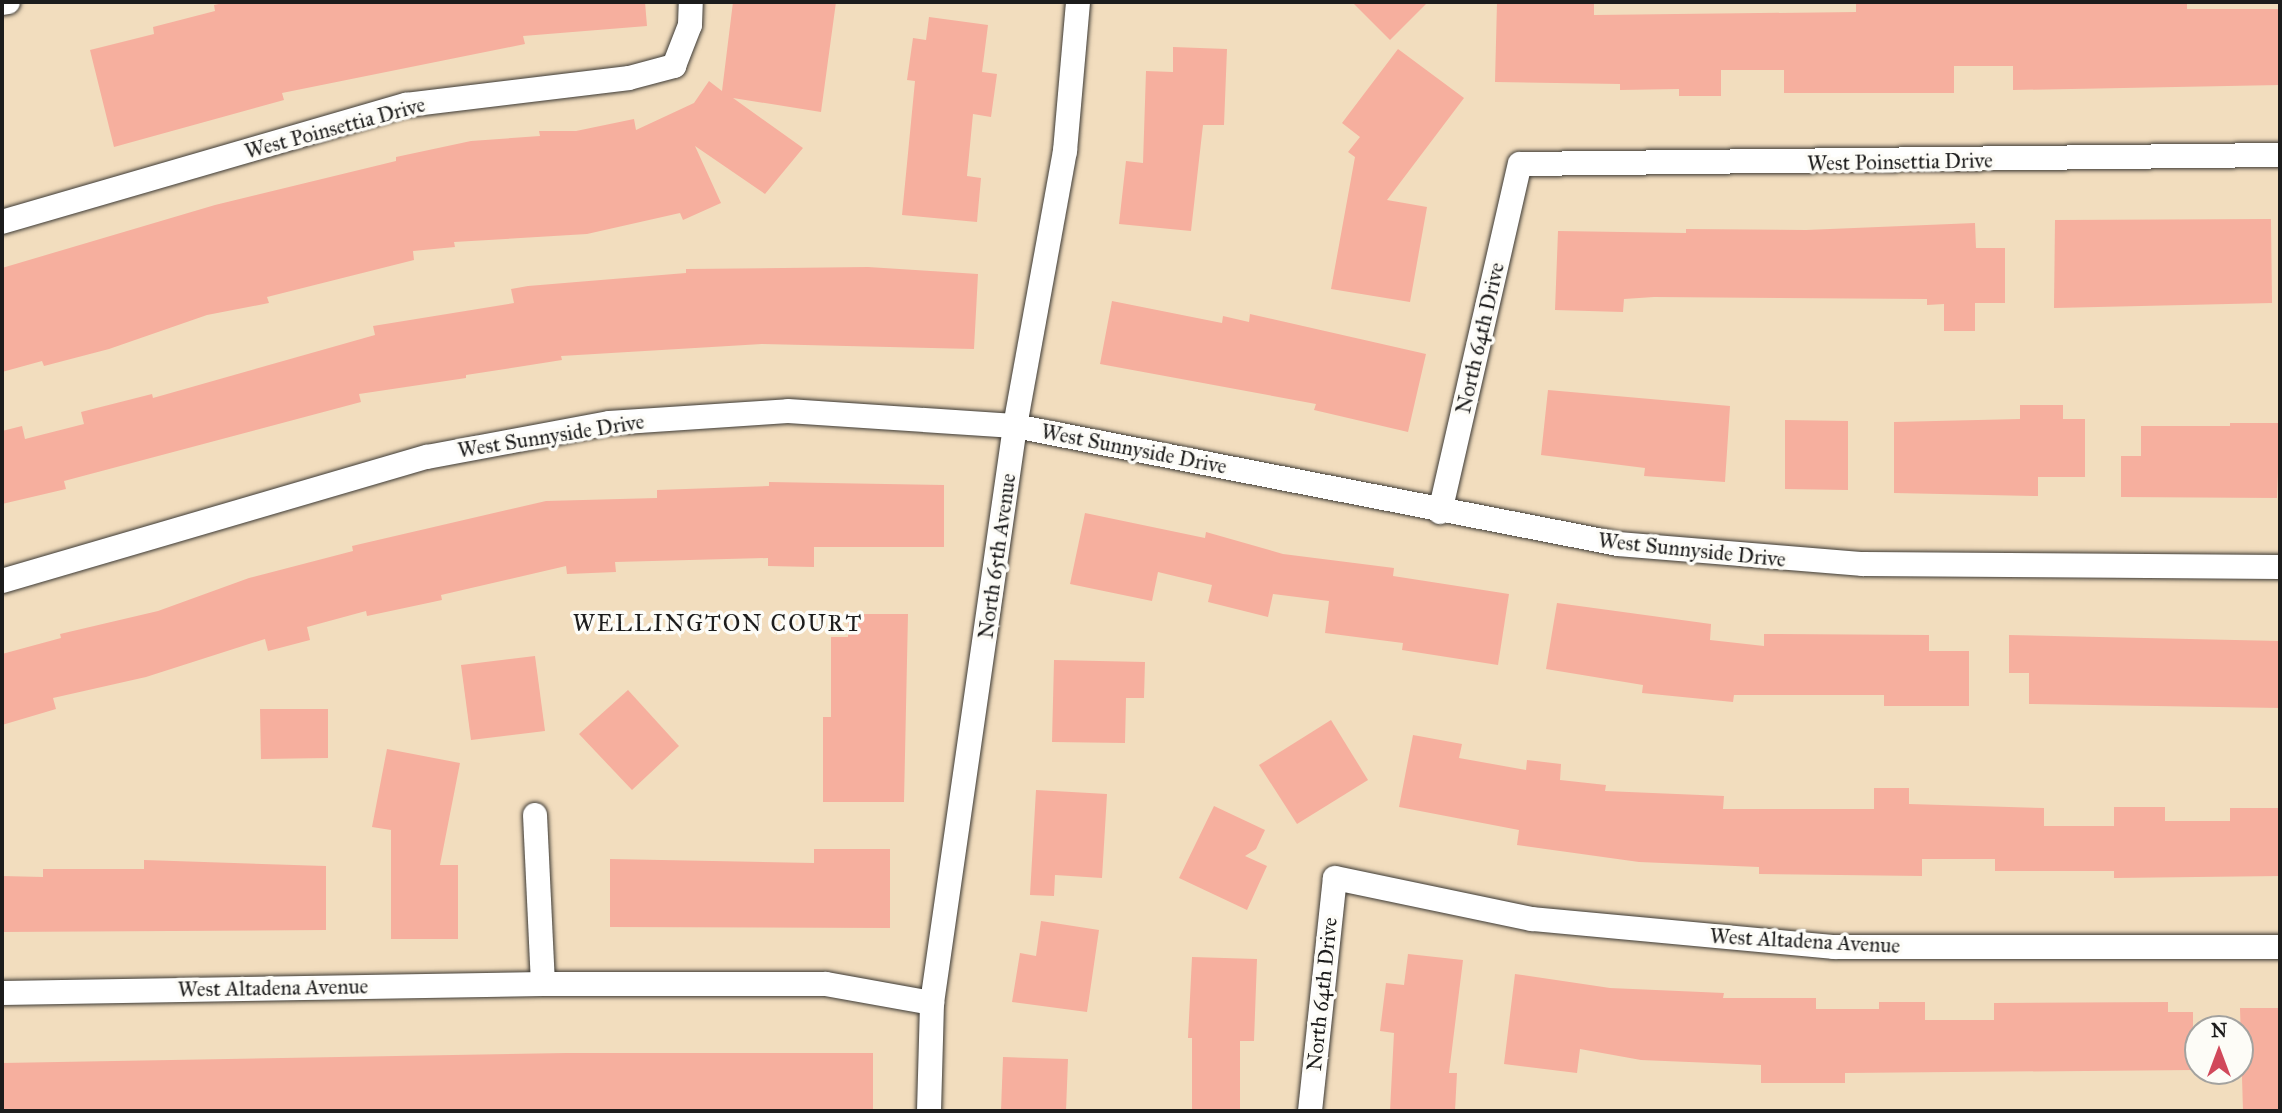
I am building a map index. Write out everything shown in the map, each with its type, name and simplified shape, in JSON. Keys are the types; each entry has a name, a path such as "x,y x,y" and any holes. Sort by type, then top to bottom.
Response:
{"street":[{"path":"2,3 8,2"},
{"name":"West Poinsettia Drive","path":"2,222 406,105 629,78 674,66 690,25 691,2"},
{"name":"North 65th Avenue","path":"929,1111 932,1003 1015,426 1065,151 1078,2"},
{"name":"West Poinsettia Drive","path":"1520,164 2280,155"},
{"name":"North 64th Drive","path":"1440,512 1520,164"},
{"name":"West Sunnyside Drive","path":"2,580 427,457 609,423 788,411 1015,426 1440,512 1618,544 1760,559 1863,564 2280,567"},
{"path":"535,815 543,984"},
{"name":"North 64th Drive","path":"1310,1111 1335,878"},
{"name":"West Altadena Avenue","path":"1335,878 1532,919 1834,947 2280,947"},
{"name":"West Altadena Avenue","path":"2,993 543,984 825,984 932,1003"}],"building":[{"path":"228,2 645,2 647,26 523,36 525,44 282,93 284,100 114,147 90,50 154,34 153,27 215,11 214,5"},
{"path":"733,2 836,2 821,112 733,98 803,148 765,194 695,146 721,203 683,220 680,213 587,234 454,242 455,247 413,251 414,260 267,297 269,303 207,315 109,349 44,366 42,361 2,372 2,268 215,205 396,161 396,157 471,141 540,136 539,131 576,131 634,119 636,130 694,103 709,81 722,91"},
{"path":"1352,2 1428,2 1390,40"},
{"path":"1497,2 1594,2 1594,15 1856,12 1856,2 2187,2 2187,9 2280,9 2280,85 2013,90 2013,66 1954,66 1954,93 1784,93 1784,70 1721,70 1721,96 1679,96 1679,89 1620,90 1620,84 1495,82"},
{"path":"929,17 988,25 982,72 997,74 991,117 973,114 967,176 981,178 977,222 902,215 915,81 907,80 913,38 926,40"},
{"path":"1173,47 1227,49 1224,125 1203,125 1191,231 1119,224 1126,161 1143,163 1146,71 1173,72"},
{"path":"1398,49 1464,98 1387,200 1427,207 1410,302 1331,289 1355,157 1348,152 1360,137 1342,123"},
{"path":"2271,219 2272,303 2054,308 2055,220"},
{"path":"1975,223 1976,248 2005,248 2005,303 1975,303 1975,331 1944,331 1944,304 1927,305 1927,299 1654,297 1624,299 1623,312 1555,310 1558,231 1686,233 1686,229 1806,230"},
{"path":"868,267 978,274 974,349 762,344 561,356 562,360 359,394 361,402 64,481 66,489 2,504 2,431 22,426 25,439 84,424 81,412 152,394 153,398 375,335 373,326 514,303 511,289 528,286 686,273 686,269"},
{"path":"1112,301 1222,323 1223,316 1249,322 1250,314 1426,354 1408,432 1314,410 1316,404 1100,364"},
{"path":"1548,390 1730,406 1725,482 1644,476 1645,468 1541,455"},
{"path":"2020,405 2063,405 2063,419 2085,419 2085,477 2038,477 2038,496 1894,493 1894,422 2020,419"},
{"path":"1785,420 1848,421 1848,490 1785,489"},
{"path":"2230,423 2280,423 2277,498 2121,497 2121,456 2141,456 2141,426 2230,426"},
{"path":"769,482 944,485 944,547 814,547 814,567 768,566 768,558 615,562 616,572 567,574 566,566 441,595 442,600 367,616 366,611 307,627 310,640 268,651 265,639 146,677 53,698 56,709 2,725 2,654 61,638 60,634 158,611 249,578 353,551 352,546 546,501 657,498 657,490 769,486"},
{"path":"1085,513 1205,538 1206,532 1283,554 1394,568 1393,576 1509,594 1498,665 1402,650 1403,643 1325,633 1329,601 1273,594 1268,617 1208,602 1212,585 1158,572 1152,601 1070,584"},
{"path":"1557,603 1711,624 1710,640 1764,646 1764,634 1929,635 1929,651 1969,651 1969,706 1884,706 1884,695 1734,695 1733,702 1642,693 1643,685 1546,669"},
{"path":"848,614 908,614 904,802 823,802 823,717 831,717 831,637 848,637"},
{"path":"2009,635 2280,641 2280,708 2029,704 2029,673 2009,673"},
{"path":"535,656 545,731 471,740 461,665"},
{"path":"1054,660 1145,662 1144,698 1126,698 1125,743 1052,742"},
{"path":"628,690 679,746 632,790 579,734"},
{"path":"260,709 328,709 328,758 261,759"},
{"path":"1331,720 1368,780 1297,824 1259,765"},
{"path":"1413,735 1462,744 1459,758 1526,770 1527,760 1561,764 1560,780 1606,785 1605,791 1724,796 1723,809 1874,809 1874,788 1909,788 1909,804 2044,808 2044,826 2114,826 2114,807 2165,807 2165,821 2230,821 2230,808 2280,808 2280,876 2114,878 2114,871 1995,871 1995,859 1922,859 1922,876 1759,874 1759,867 1639,862 1517,845 1519,830 1399,807"},
{"path":"387,749 460,763 440,865 458,865 458,939 391,939 391,830 372,827"},
{"path":"1036,790 1107,794 1102,878 1055,875 1054,896 1030,895"},
{"path":"1214,806 1265,830 1256,849 1245,856 1267,866 1247,910 1179,878"},
{"path":"814,849 890,849 890,928 610,927 610,859 814,863"},
{"path":"144,860 326,866 326,930 2,932 2,876 43,877 43,869 144,869"},
{"path":"1041,921 1099,930 1087,1012 1012,1002 1020,953 1036,956"},
{"path":"1408,954 1463,960 1449,1073 1457,1073 1455,1111 1390,1111 1394,1033 1380,1031 1386,983 1404,985"},
{"path":"1192,957 1257,959 1254,1041 1240,1041 1240,1111 1192,1111 1192,1038 1188,1038"},
{"path":"1515,974 1610,988 1724,993 1723,998 1816,998 1816,1009 1879,1009 1879,1002 1925,1002 1925,1020 1994,1020 1994,1003 2168,1002 2168,1012 2193,1012 2193,1015 2184,1015 2184,1070 1845,1073 1845,1083 1761,1083 1761,1065 1641,1060 1580,1049 1577,1073 1504,1064"},
{"path":"2240,1008 2280,1008 2280,1111 2243,1111 2242,1085 2254,1085 2254,1015 2240,1015"},
{"path":"566,1053 873,1053 873,1111 2,1111 2,1063"},
{"path":"1003,1057 1068,1059 1066,1111 1001,1111"}],"district":[{"name":"WELLINGTON COURT","path":"718,623"}]}
